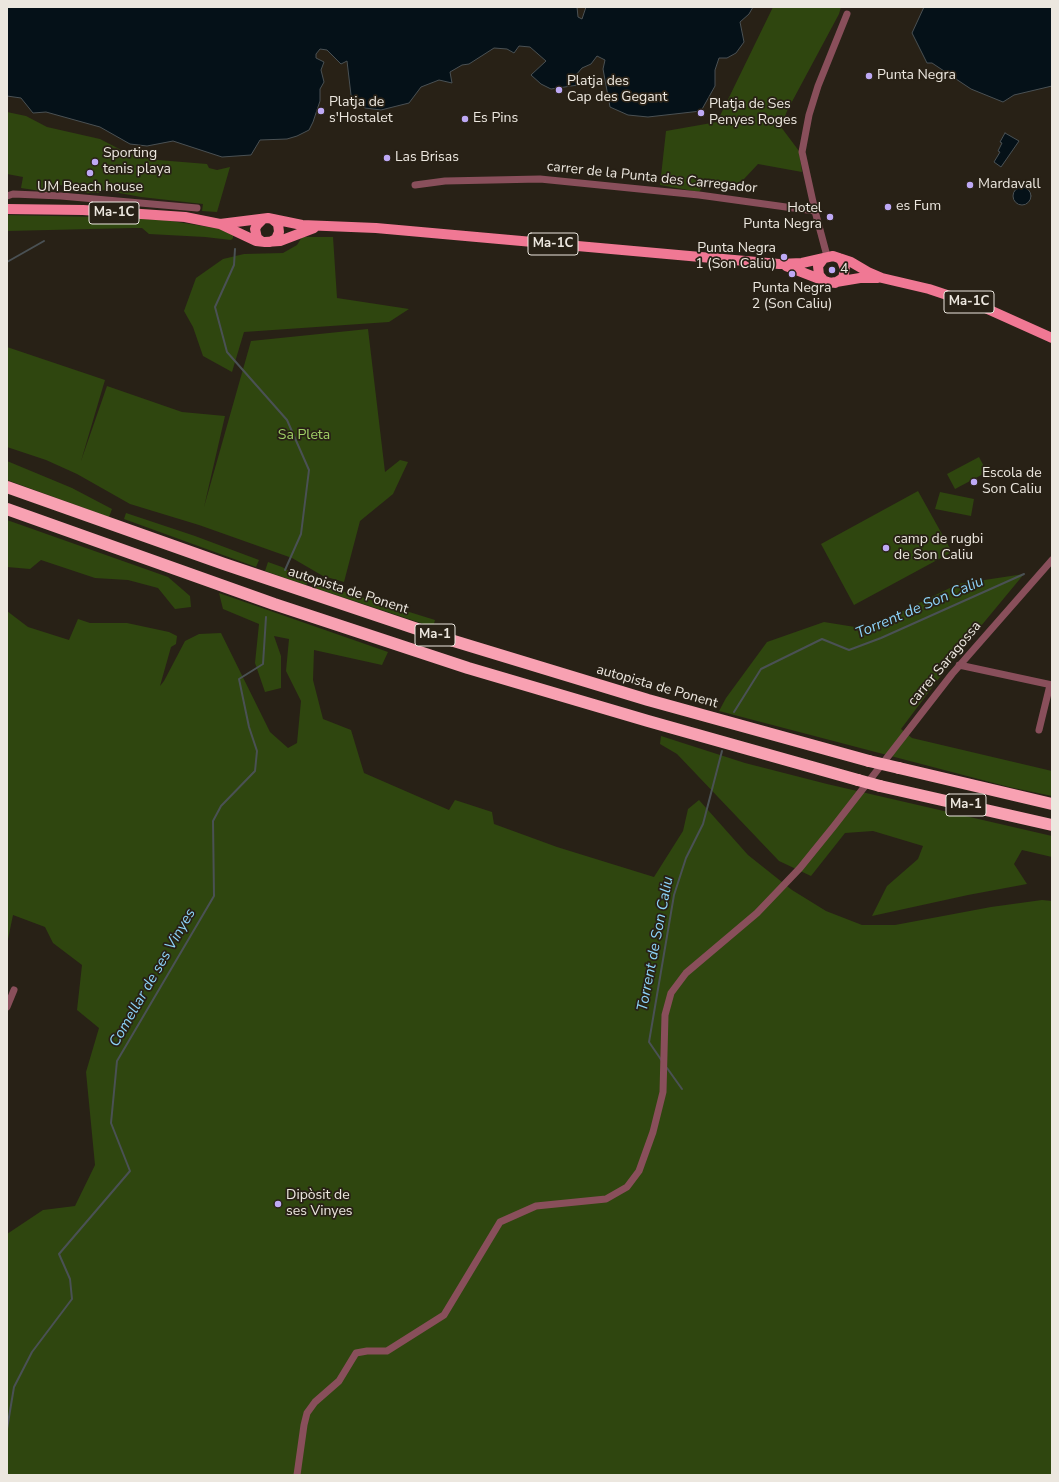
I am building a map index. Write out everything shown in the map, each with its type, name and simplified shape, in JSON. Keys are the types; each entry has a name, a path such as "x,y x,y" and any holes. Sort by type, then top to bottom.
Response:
{"highway":[{"name":"autopista de Ponent","path":"7,487 286,586 451,640 641,698 869,761 1052,804"},
{"name":"Ma-1","path":"7,509 274,604 461,665 648,722 861,784 880,786 1052,825"}],"main road":[{"name":"Ma-1C","path":"7,209 83,210 185,217 220,224 256,241 265,242 287,239 302,232 326,225"},
{"name":"Ma-1C","path":"220,224 268,219 302,225 403,230 779,264 802,263 825,257 839,258 851,262 882,278 930,289 968,302 1052,338"},
{"path":"268,219 278,224 279,232 276,239 265,242 257,238 255,229 257,225 268,219"},
{"path":"825,257 818,266 817,270 821,279 830,283 843,278 845,269 839,258"},
{"name":"Ma-1C","path":"779,264 830,283 860,278 882,278"}],"street":[{"path":"825,257 802,152 805,134 818,86 847,14"},
{"name":"carrer de la Punta des Carregador","path":"415,185 445,182 540,179 676,192 815,211"},
{"path":"7,196 13,194 61,196 197,208"},
{"name":"carrer Saragossa","path":"297,1475 304,1425 307,1413 315,1402 339,1381 356,1353 367,1351 387,1351 444,1315 500,1222 536,1206 606,1199 627,1187 639,1171 653,1132 663,1092 665,1015 671,993 686,973 757,912 795,873 861,784 902,737 959,664 1052,560"},
{"path":"959,664 1051,685 1040,730"},
{"path":"7,1007 14,990"}],"green space":[{"path":"773,7 841,7 839,14 787,111 781,127 799,151 802,172 758,164 744,179 732,186 709,179 699,192 660,185 666,131 717,122"},
{"name":"Sporting tenis playa","path":"7,112 26,116 47,127 100,139 127,153 158,160 207,164 209,168 217,170 230,167 217,212 202,211 203,204 141,197 103,190 99,193 86,193 82,189 60,185 47,192 21,188 23,177 7,174"},
{"path":"7,215 165,220 221,229 233,235 233,238 231,240 149,234 142,228 7,231"},
{"path":"302,237 333,237 337,298 409,309 389,322 244,332 232,372 203,356 193,327 184,311 196,278 223,259 244,254 283,253 297,245"},
{"name":"Sa Pleta","path":"368,329 385,472 400,460 408,462 393,494 360,521 344,582 323,576 292,558 199,525 130,504 77,474 46,460 7,447 7,347 105,380 81,461 107,386 182,412 225,416 204,507 251,341"},
{"path":"979,457 987,472 955,489 947,474"},
{"path":"7,461 72,488 112,509 109,517 7,480"},
{"name":"camp de rugbi de Son Caliu","path":"918,491 952,552 854,605 821,544"},
{"path":"940,492 974,499 971,516 935,509"},
{"path":"126,513 195,536 259,560 256,567 124,519"},
{"path":"7,520 168,577 190,596 191,607 175,609 158,588 128,580 95,578 41,560 30,569 7,567"},
{"path":"268,562 282,567 308,582 306,585 265,571"},
{"path":"1024,574 952,661 901,729 912,738 1052,771 1052,796 1009,787 719,711 726,698 767,642 824,622 855,627 860,632 958,584"},
{"path":"313,582 435,620 433,627 312,587"},
{"path":"219,593 388,652 382,665 314,650 313,680 323,719 351,730 364,773 449,810 455,800 492,812 494,824 557,847 654,877 683,831 688,809 699,800 748,855 792,890 826,911 862,925 895,925 991,907 1042,900 1052,901 1052,1475 7,1475 7,1234 43,1210 75,1206 95,1165 86,1072 99,1028 77,1010 82,965 53,943 45,927 13,915 7,944 7,611 28,627 69,640 78,619 90,623 127,623 169,632 177,636 176,644 171,647 160,686 185,641 199,634 221,633 270,732 288,748 297,743 301,701 286,671 289,639 274,636 281,656 281,688 265,692 255,663 259,624 223,609"},
{"path":"661,736 745,763 827,784 1052,836 1052,857 1022,850 1014,864 1027,884 872,916 887,886 918,859 923,846 873,831 845,833 811,876 779,861 677,754 660,744"}],"shaded area":[{"path":"7,7 577,7 578,17 582,19 586,7 753,7 749,14 740,22 744,42 736,53 727,58 719,58 715,70 715,86 701,111 648,117 628,115 610,107 603,69 605,60 597,56 591,64 582,68 576,75 578,85 551,89 541,84 531,75 546,61 530,47 519,46 514,53 507,49 494,48 469,64 462,65 450,72 452,83 439,80 421,87 409,103 381,110 365,108 355,102 351,95 347,61 341,64 327,50 320,49 316,54 316,58 324,62 321,70 324,82 320,89 320,101 309,130 287,139 260,140 251,155 222,157 173,141 147,146 130,144 100,127 46,112 33,113 21,98 7,96"},
{"path":"924,7 1052,7 1052,86 1014,95 1003,102 971,89 932,63 927,63 912,33"},
{"path":"1005,133 1019,141 1001,167 994,162 1000,152 998,151 1002,143 1000,142"},
{"path":"1022,187 1028,190 1031,196 1028,202 1022,205 1016,202 1013,196 1016,190"}],"waterway":[{"path":"7,262 44,241"},
{"name":"Comellar de ses Vinyes","path":"235,249 234,265 215,307 227,352 287,420 309,470 301,534 285,570"},
{"name":"Torrent de Son Caliu","path":"734,712 761,669 822,639 849,650 881,638 1024,574"},
{"name":"Comellar de ses Vinyes","path":"7,1429 14,1387 32,1352 72,1299 70,1279 59,1254 130,1171 111,1123 117,1061 214,896 213,821 221,806 255,771 257,751 249,727 239,679 263,664 266,617"},
{"name":"Torrent de Son Caliu","path":"662,1061 649,1042 674,895 686,858 703,824 722,751"},
{"name":"Torrent de Son Caliu","path":"667,1068 682,1089"}],"place":[{"name":"Punta Negra","path":"869,76"},
{"name":"Platja des Cap des Gegant","path":"559,90"},
{"name":"Platja de s'Hostalet","path":"321,111"},
{"name":"Platja de Ses Penyes Roges","path":"701,113"},
{"name":"Es Pins","path":"465,119"},
{"name":"Las Brisas","path":"387,158"},
{"name":"Sporting tenis playa","path":"95,162"},
{"name":"UM Beach house","path":"90,173"},
{"name":"Mardavall","path":"970,185"},
{"name":"es Fum","path":"888,207"},
{"name":"Hotel Punta Negra","path":"830,217"},
{"name":"Punta Negra 1 (Son Caliu)","path":"784,257"},
{"name":"4","path":"832,270"},
{"name":"Punta Negra 2 (Son Caliu)","path":"792,274"},
{"name":"Escola de Son Caliu","path":"974,482"},
{"name":"camp de rugbi de Son Caliu","path":"886,548"},
{"name":"Dipòsit de ses Vinyes","path":"278,1204"}]}
